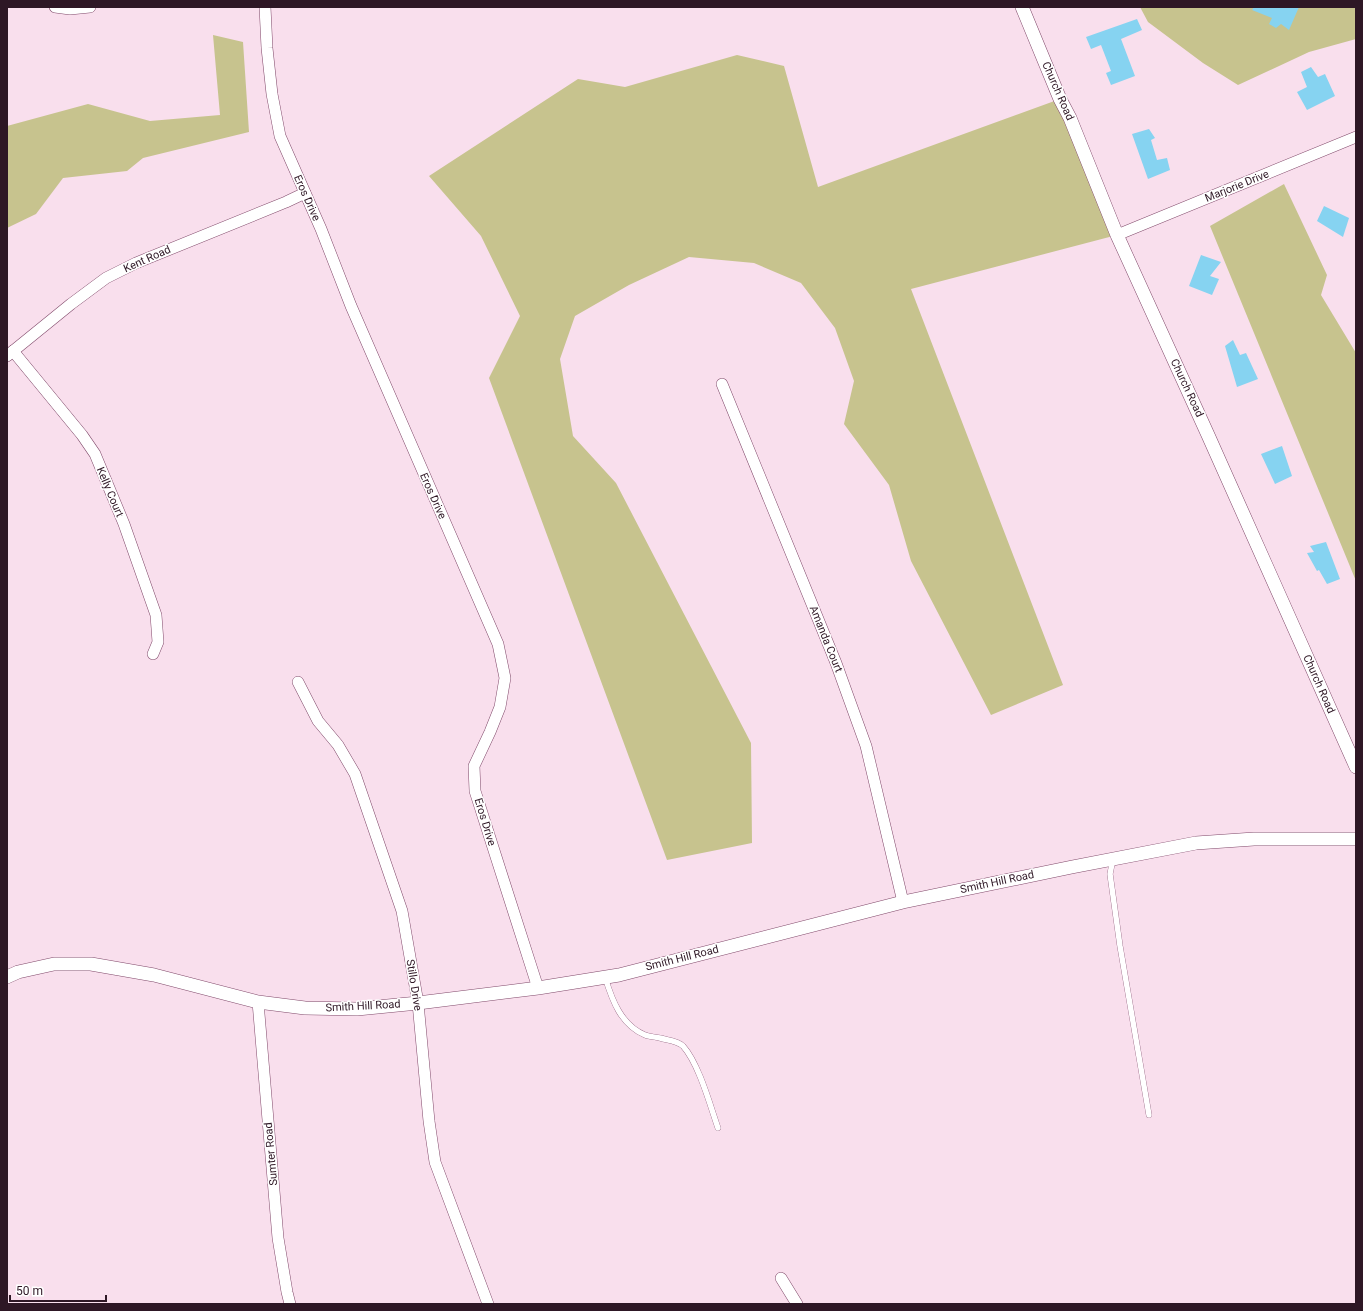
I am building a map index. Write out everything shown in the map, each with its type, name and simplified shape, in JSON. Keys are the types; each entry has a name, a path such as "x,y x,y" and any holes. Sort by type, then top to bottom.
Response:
{"street":[{"path":"55,7 70,9 90,7"},
{"name":"Eros Drive","path":"265,7 267,48 272,94 280,136 354,313 498,644 505,678 500,707 474,766 475,791 538,988"},
{"name":"Church Road","path":"1022,7 1060,99 1070,118 1117,235 1356,767"},
{"name":"Marjorie Drive","path":"1117,235 1356,137"},
{"name":"Kent Road","path":"10,354 71,304 106,278 143,260 305,193"},
{"name":"Kelly Court","path":"10,354 82,435 95,454 124,524 156,614 158,642 153,654"},
{"name":"Amanda Court","path":"722,384 836,663 866,746 903,902"},
{"name":"Stillo Drive","path":"298,682 318,721 338,745 355,774 402,911 418,1003 429,1121 435,1162 488,1304"},
{"name":"Smith Hill Road","path":"7,977 18,972 54,964 91,964 154,975 258,1002 305,1008 357,1009 418,1003 538,988 605,977 634,971 903,902 1113,859 1203,843 1254,839 1356,839"},
{"name":"Sumter Road","path":"258,1002 278,1238 290,1304"},
{"path":"781,1278 797,1304"}],"lane":[{"path":"1113,859 1110,874 1120,946 1149,1115"},
{"path":"605,977 613,1002 622,1017 632,1027 646,1035 682,1045 700,1077 718,1128"}],"shaded area":[{"path":"1140,7 1356,7 1356,39 1309,52 1238,85 1203,63 1148,22"},
{"path":"213,35 243,42 249,132 143,158 127,171 63,178 36,214 7,228 7,126 88,104 150,121 220,115"},
{"path":"737,55 784,66 818,187 1060,99 1117,235 911,289 1063,685 991,715 911,561 889,485 844,424 854,381 835,328 801,283 754,263 689,257 629,285 575,316 560,359 573,436 616,483 751,743 752,843 667,860 489,378 520,316 481,236 429,176 578,79 625,87"},
{"path":"1284,184 1327,275 1321,295 1356,353 1356,581 1210,226"}],"building":[{"path":"1254,7 1299,7 1289,30 1281,24 1276,28 1269,24 1272,18 1252,10"},
{"path":"1137,19 1142,30 1121,39 1135,76 1111,85 1106,73 1111,71 1101,45 1091,49 1086,37"},
{"path":"1311,67 1318,77 1325,74 1335,96 1307,110 1297,92 1307,87 1301,72"},
{"path":"1149,129 1155,138 1151,140 1157,160 1167,158 1170,170 1148,179 1132,134"},
{"path":"1324,206 1349,218 1343,237 1317,221"},
{"path":"1201,255 1221,262 1210,276 1219,279 1212,295 1189,286"},
{"path":"1233,340 1240,355 1246,353 1258,379 1237,387 1225,346"},
{"path":"1282,446 1292,476 1275,484 1261,454"},
{"path":"1326,542 1340,579 1327,584 1319,570 1317,571 1307,553 1314,552 1310,546"}]}
